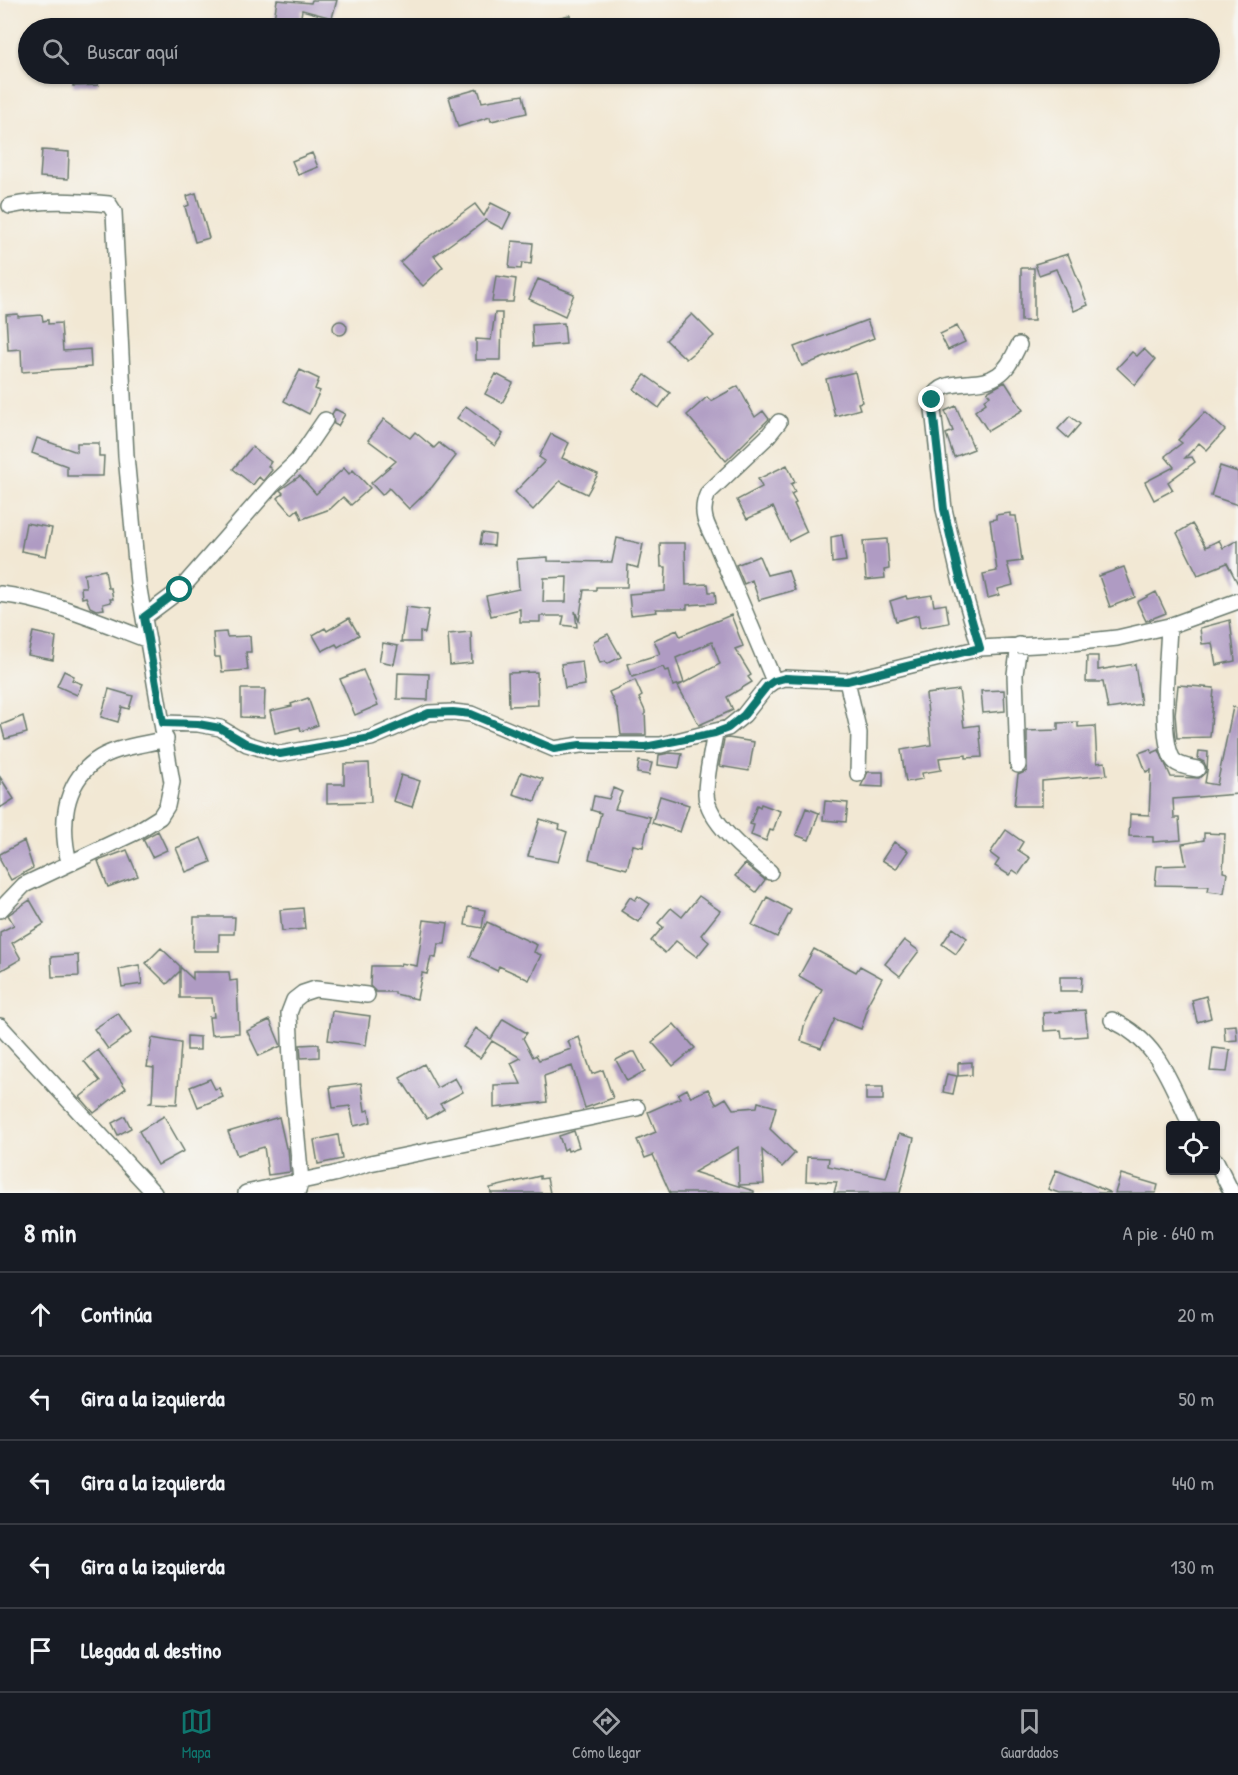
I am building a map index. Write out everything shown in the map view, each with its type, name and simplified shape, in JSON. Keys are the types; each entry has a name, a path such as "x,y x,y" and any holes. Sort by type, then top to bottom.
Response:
{"street":[{"path":"0,909 24,885 136,832 160,817 167,806 172,782 144,617 126,456 114,212 109,204 95,203 32,201 10,206"},
{"path":"980,648 960,579 944,509 932,400 936,391 944,386 978,382 996,377 1007,368 1019,345"},
{"path":"144,617 180,590 273,484 297,461 325,420"},
{"path":"774,681 716,543 704,522 703,503 708,493 767,437 779,422"},
{"path":"0,594 66,610 148,640"},
{"path":"163,723 198,724 220,728 247,744 280,754 371,738 429,713 471,714 554,749 580,745 653,746 715,733 728,728 744,715 767,686 785,678 847,681 980,648 1083,642 1169,626 1238,600"},
{"path":"1169,626 1166,738 1172,759 1178,764 1197,769"},
{"path":"1018,765 1014,674 1019,645"},
{"path":"847,681 859,733 858,774"},
{"path":"715,733 706,795 710,808 746,852 770,872"},
{"path":"69,862 63,839 66,812 75,781 96,760 123,749 166,740"},
{"path":"299,1187 291,1085 290,1013 294,1000 303,993 315,989 368,995"},
{"path":"1112,1020 1131,1029 1158,1056 1189,1121"},
{"path":"0,1026 154,1193"},
{"path":"246,1193 299,1187 370,1163 637,1108"},
{"path":"1220,1170 1232,1193"}],"building":[{"path":"277,0 311,3 312,0 337,0 332,18 302,10 301,18 274,18"},
{"path":"73,84 98,84 98,85 73,86"},
{"path":"478,89 482,102 523,95 527,113 491,121 490,117 458,127 449,97"},
{"path":"42,150 69,152 68,179 40,177"},
{"path":"312,153 318,167 298,175 292,161"},
{"path":"196,193 209,238 195,242 185,207 189,205 187,196"},
{"path":"491,203 511,213 503,229 486,220 465,236 463,235 434,256 443,267 423,286 400,262 421,243 475,204 484,216"},
{"path":"512,241 533,243 531,264 522,263 521,269 509,268"},
{"path":"1068,254 1088,305 1074,311 1056,269 1039,275 1035,264"},
{"path":"1021,268 1034,268 1034,321 1021,321"},
{"path":"496,276 516,279 513,302 492,302"},
{"path":"538,279 574,294 565,316 529,299"},
{"path":"495,313 502,313 501,360 476,360 476,339 491,340"},
{"path":"18,314 18,317 42,315 43,321 48,320 48,324 61,323 63,351 90,349 91,367 22,372 21,349 8,350 6,315"},
{"path":"692,314 714,336 686,359 666,340"},
{"path":"867,320 874,338 802,366 794,347"},
{"path":"340,321 345,323 347,328 345,333 340,335 335,333 333,328 335,323"},
{"path":"564,323 566,344 533,347 532,325"},
{"path":"957,326 965,342 948,350 940,334"},
{"path":"1144,349 1155,360 1135,385 1117,368 1132,352 1137,356"},
{"path":"300,370 319,379 315,389 320,391 309,414 284,401"},
{"path":"855,372 862,402 858,403 860,409 835,416 826,379"},
{"path":"496,374 513,383 502,403 485,394"},
{"path":"645,375 670,393 659,408 634,389"},
{"path":"1005,382 1023,410 988,431 975,411 986,403 984,400 990,396 987,392"},
{"path":"738,386 755,417 763,411 769,419 726,461 687,415 707,397 711,401"},
{"path":"466,406 503,434 495,446 457,418"},
{"path":"956,406 974,449 954,457 946,434 953,431 945,411"},
{"path":"335,409 345,414 338,426 334,424 332,414"},
{"path":"1205,412 1225,430 1207,450 1199,443 1185,458 1192,457 1195,462 1168,482 1173,490 1154,500 1145,482 1174,467 1165,456 1182,443 1178,440"},
{"path":"1070,416 1080,424 1068,438 1058,429"},
{"path":"384,419 410,438 415,432 434,448 439,443 456,456 432,487 409,509 389,488 382,495 371,483 396,461 368,440"},
{"path":"551,434 569,443 562,458 598,474 587,494 560,481 533,510 515,492 545,461 539,457"},
{"path":"37,438 77,452 77,443 99,443 99,456 104,456 103,476 67,476 67,466 32,453"},
{"path":"252,447 271,462 268,466 272,470 263,481 259,477 253,485 233,469"},
{"path":"787,465 795,482 791,484 795,492 791,494 807,532 789,541 773,507 747,519 737,500 762,487 758,479"},
{"path":"1220,466 1238,472 1238,505 1211,496"},
{"path":"344,468 349,474 353,470 370,488 351,505 343,497 330,509 302,519 298,509 292,514 278,498 283,493 280,490 300,476 316,494"},
{"path":"1010,513 1010,516 1016,516 1022,561 1007,563 1013,585 998,589 999,595 988,598 983,574 997,571 990,520 996,519 996,515"},
{"path":"26,523 52,528 46,556 21,551"},
{"path":"1192,524 1206,547 1219,540 1223,548 1238,540 1238,584 1227,563 1198,575 1177,533"},
{"path":"482,533 495,535 494,546 480,544"},
{"path":"842,535 846,561 832,563 831,537"},
{"path":"617,538 643,544 638,568 628,565 627,587 596,587 596,590 584,590 579,621 575,611 577,627 562,625 564,616 540,616 540,622 520,622 520,609 491,616 486,596 519,589 517,559 548,557 548,561 612,562","holes":["567,577 566,602 543,602 544,578"]},
{"path":"887,539 889,569 884,570 885,578 866,580 863,541"},
{"path":"660,543 685,543 686,585 708,584 709,592 715,592 716,603 687,605 687,609 656,609 657,612 631,615 629,594 665,591 666,567 661,567"},
{"path":"759,556 767,575 788,570 795,590 759,600 752,580 744,584 736,565"},
{"path":"1124,567 1135,597 1110,607 1099,576"},
{"path":"105,570 108,588 111,588 113,599 103,604 104,609 96,610 90,607 86,597 82,598 81,587 86,587 84,574"},
{"path":"1156,592 1166,613 1146,621 1137,602"},
{"path":"932,595 934,606 946,604 949,623 920,628 918,615 896,621 890,601 906,596 907,599"},
{"path":"406,607 429,610 425,633 420,632 420,642 401,642"},
{"path":"731,615 743,646 735,649 751,675 748,677 752,682 727,697 733,710 699,725 678,686 683,683 673,686 669,670 665,671 663,667 632,677 628,664 660,654 654,640 677,630 680,636","holes":["712,642 720,664 684,683 676,658"]},
{"path":"349,618 359,635 338,647 336,644 322,651 313,635 325,628 327,631"},
{"path":"1230,620 1235,661 1216,665 1212,643 1202,644 1200,628"},
{"path":"33,632 56,637 53,660 28,655"},
{"path":"226,632 227,637 250,636 251,652 246,652 248,670 222,672 220,657 215,657 213,633"},
{"path":"471,632 472,663 450,665 448,634"},
{"path":"608,634 621,657 607,664 605,661 600,663 593,644 594,641"},
{"path":"383,643 398,646 394,664 379,661"},
{"path":"1087,656 1098,656 1098,670 1135,664 1141,704 1108,709 1103,682 1086,682"},
{"path":"582,661 585,685 565,688 561,664"},
{"path":"363,670 378,705 355,715 340,679"},
{"path":"64,671 74,676 72,680 82,684 77,695 57,686"},
{"path":"537,672 538,705 509,706 508,673"},
{"path":"398,673 429,674 428,700 397,699"},
{"path":"635,680 645,711 646,735 621,735 618,711 609,692"},
{"path":"1178,685 1214,688 1210,737 1177,738 1175,714"},
{"path":"109,689 133,696 129,709 122,707 118,722 101,717"},
{"path":"241,689 265,689 264,718 241,717"},
{"path":"959,690 964,727 979,725 982,757 966,758 966,755 939,758 941,770 922,773 923,779 906,782 901,750 931,745 926,694"},
{"path":"1004,690 1005,711 983,713 981,691"},
{"path":"308,698 318,725 301,731 300,727 275,733 270,711 292,706 291,704"},
{"path":"1233,707 1238,708 1238,794 1173,799 1174,818 1179,818 1181,840 1153,842 1153,837 1129,836 1130,814 1149,815 1151,770 1146,772 1139,753 1150,749 1152,753 1159,750 1171,777 1199,778 1207,771 1205,783 1217,785"},
{"path":"23,716 27,733 5,739 1,725"},
{"path":"1078,722 1078,727 1095,726 1097,763 1105,762 1107,775 1042,781 1042,806 1014,806 1018,775 1027,771 1027,731 1058,730 1058,723"},
{"path":"724,739 754,742 749,771 719,766"},
{"path":"1199,751 1208,752 1207,770 1204,762 1198,759"},
{"path":"682,754 679,768 658,765 659,755"},
{"path":"639,761 652,763 649,775 637,773"},
{"path":"369,763 371,802 327,803 327,784 344,784 344,764"},
{"path":"521,772 543,779 535,801 513,794"},
{"path":"868,772 883,772 883,787 861,786"},
{"path":"401,775 420,781 412,807 393,801"},
{"path":"0,777 14,799 0,808"},
{"path":"613,788 622,792 615,809 650,817 643,847 633,845 627,869 589,859 601,813 591,810 594,796 609,799"},
{"path":"660,796 689,805 680,832 652,823"},
{"path":"825,801 848,803 846,822 823,820"},
{"path":"761,804 780,811 773,831 770,830 766,841 751,835 754,825 750,824 757,805 760,807"},
{"path":"806,808 819,813 809,840 796,835"},
{"path":"540,819 560,825 559,829 567,832 558,862 528,856"},
{"path":"1006,830 1023,842 1018,850 1030,858 1019,874 1013,870 1009,875 995,866 999,860 990,853"},
{"path":"158,831 167,850 152,857 143,839"},
{"path":"1204,833 1225,834 1223,872 1227,873 1224,893 1208,891 1209,886 1155,885 1157,866 1186,865 1182,844 1204,840"},
{"path":"201,838 211,862 186,872 176,848"},
{"path":"24,841 33,868 11,880 0,860 0,854"},
{"path":"894,842 908,851 896,869 882,860"},
{"path":"127,850 138,876 108,887 98,861"},
{"path":"745,864 765,880 756,892 735,876"},
{"path":"638,896 650,904 638,922 621,911 630,897 635,900"},
{"path":"699,896 720,911 701,935 709,942 697,957 676,941 665,953 651,941 663,927 658,923 671,908 682,917"},
{"path":"767,897 791,910 777,937 752,925"},
{"path":"30,900 44,924 12,943 21,959 0,971 0,932 14,925 8,915"},
{"path":"468,907 485,910 482,928 465,925"},
{"path":"303,908 305,929 282,931 280,910"},
{"path":"194,917 235,917 234,934 219,934 219,951 193,951"},
{"path":"424,920 448,923 445,944 438,944 436,958 431,957 427,974 422,973 417,999 395,994 395,992 376,992 370,986 371,966 400,966 401,963 417,966"},
{"path":"487,922 537,945 534,952 541,955 529,980 499,966 497,971 470,957"},
{"path":"953,928 967,938 956,954 942,944"},
{"path":"904,940 919,951 900,976 885,964"},
{"path":"161,948 180,966 180,971 167,984 146,963"},
{"path":"814,949 856,972 860,966 882,978 866,1007 868,1008 861,1029 835,1019 821,1048 801,1041 804,1026 822,989 799,976"},
{"path":"78,955 79,976 52,977 51,957"},
{"path":"139,965 142,984 122,987 119,969"},
{"path":"180,967 193,979 193,972 229,972 230,981 237,980 239,1033 211,1035 209,1017 214,1017 212,998 180,998"},
{"path":"1060,977 1082,977 1081,991 1060,991"},
{"path":"1206,996 1211,1018 1197,1022 1192,1000"},
{"path":"1085,1010 1088,1036 1062,1038 1061,1030 1044,1031 1043,1013"},
{"path":"332,1011 370,1016 366,1045 328,1040"},
{"path":"118,1013 131,1033 108,1049 94,1029"},
{"path":"503,1019 527,1033 523,1038 533,1057 536,1055 539,1060 571,1049 568,1041 579,1037 592,1074 603,1070 613,1098 585,1108 572,1066 544,1076 547,1102 494,1108 494,1085 521,1084 511,1063 521,1058 492,1041 480,1058 463,1047 476,1028 491,1039"},
{"path":"270,1020 281,1046 259,1056 247,1031"},
{"path":"674,1024 695,1048 673,1066 652,1042"},
{"path":"1236,1025 1237,1040 1225,1041 1224,1026"},
{"path":"187,1036 200,1037 200,1050 187,1050"},
{"path":"152,1038 181,1043 177,1104 148,1103 152,1101 154,1068 147,1067"},
{"path":"319,1044 319,1057 301,1058 300,1045"},
{"path":"1213,1048 1230,1050 1227,1072 1210,1071"},
{"path":"98,1050 126,1088 94,1113 80,1097 100,1081 84,1061"},
{"path":"635,1052 645,1071 627,1081 616,1060"},
{"path":"972,1062 972,1075 958,1076 958,1063"},
{"path":"424,1064 437,1088 455,1078 463,1092 440,1104 444,1109 427,1119 400,1078"},
{"path":"947,1074 957,1076 953,1094 943,1092"},
{"path":"210,1079 215,1089 219,1088 223,1097 198,1107 190,1087"},
{"path":"361,1083 365,1111 369,1110 371,1122 354,1126 350,1106 333,1108 330,1087"},
{"path":"866,1087 883,1087 883,1100 866,1100"},
{"path":"687,1089 691,1097 708,1089 716,1104 726,1098 733,1109 757,1107 758,1102 776,1107 770,1129 795,1153 782,1167 762,1150 764,1184 739,1185 738,1147 694,1172 754,1191 754,1193 670,1193 653,1155 645,1158 637,1140 656,1132 648,1112 680,1098 678,1094"},
{"path":"125,1116 131,1128 118,1135 112,1123"},
{"path":"164,1116 184,1151 158,1165 139,1131"},
{"path":"279,1117 286,1148 288,1148 290,1172 268,1175 264,1147 237,1155 228,1132"},
{"path":"574,1131 579,1147 564,1150 559,1136"},
{"path":"899,1134 914,1138 900,1193 834,1193 837,1182 806,1181 807,1157 829,1158 828,1166 886,1178"},
{"path":"338,1135 342,1159 318,1164 314,1140"},
{"path":"1056,1170 1111,1193 1059,1193 1048,1189"},
{"path":"1121,1174 1158,1185 1156,1193 1115,1193"},
{"path":"540,1176 540,1179 547,1178 550,1193 491,1193 490,1188"}],"route":[{"path":"180,590 144,617 163,723 198,724 220,728 268,753 295,753 371,738 429,713 471,714 554,749 580,745 645,747 715,733 728,728 744,715 767,686 774,681 785,678 847,681 948,654 980,648 960,579 944,509 932,400"}]}
